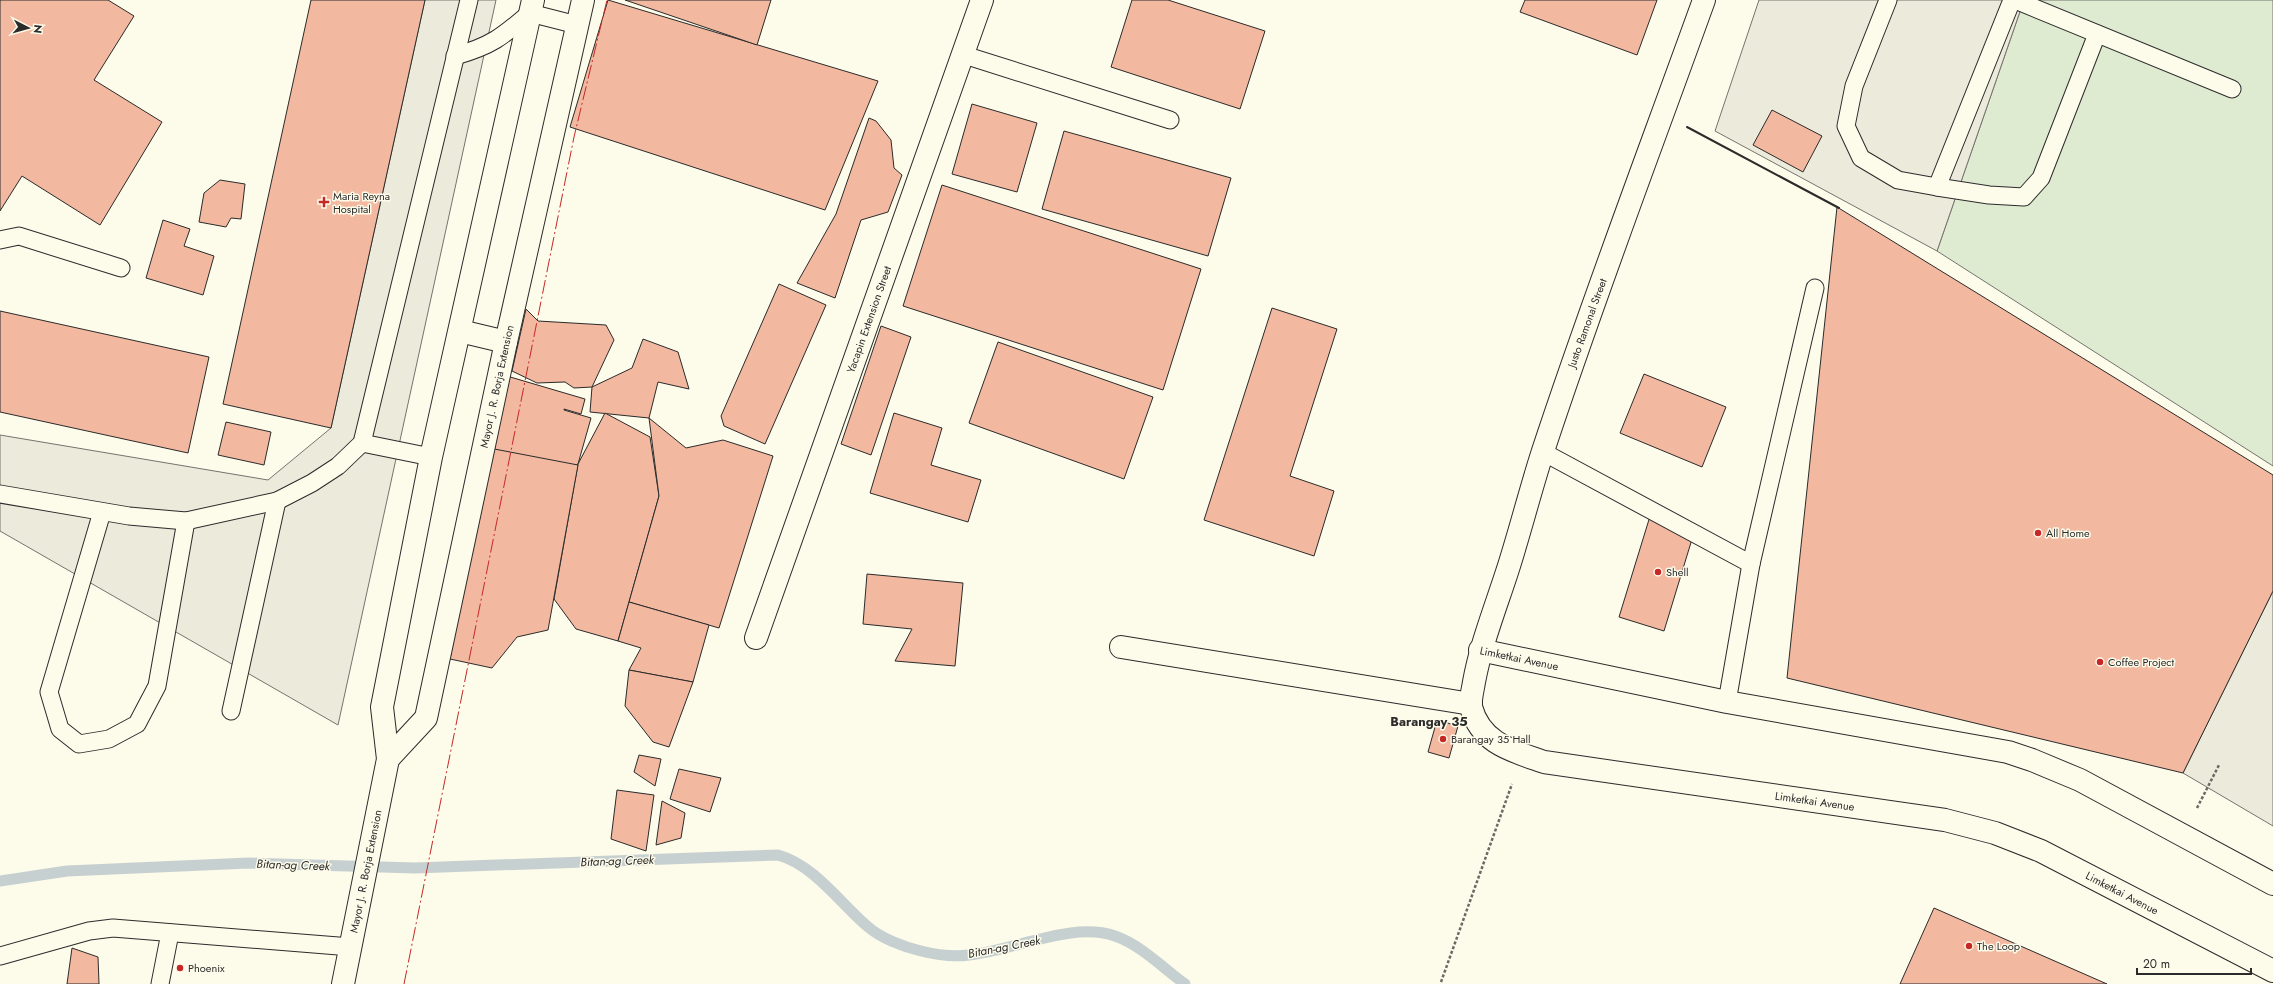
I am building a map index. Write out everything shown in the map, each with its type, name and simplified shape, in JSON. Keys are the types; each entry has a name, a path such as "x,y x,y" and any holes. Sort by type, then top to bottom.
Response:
{"street":[{"name":"Mayor J. R. Borja Extension","path":"388,759 426,718 506,342 583,0"},
{"name":"Yacapin Extension Street","path":"756,638 961,54 982,0"},
{"name":"Justo Ramonal Street","path":"1480,650 1507,573 1543,452 1580,341 1704,0"},
{"name":"Mayor J. R. Borja Extension","path":"343,984 376,826 388,759 382,707 431,457 532,7"},
{"path":"460,331 506,342"},
{"path":"1121,647 1471,704"},
{"name":"Limketkai Avenue","path":"2273,884 2080,780 2032,760 2008,752 1727,702 1480,650 1471,704 1475,717 1486,736 1499,746 1522,756 1577,768 1945,820 1995,833 2041,851 2273,971"}],"lane":[{"path":"0,494 129,516 186,521 277,501 312,483 338,466 362,443 468,0"},
{"path":"1888,0 1854,86 1846,126 1861,158 1898,180 1937,187 1989,195 2024,197 2041,178 2044,172 2097,34"},
{"path":"1937,187 2014,0 2232,89"},
{"path":"455,56 482,48 495,41 532,7 577,25"},
{"path":"961,54 1170,120"},
{"path":"0,240 19,236 121,268"},
{"path":"1727,702 1751,564 1815,288"},
{"path":"362,443 431,457"},
{"path":"1543,452 1751,564"},
{"path":"231,711 277,501"},
{"path":"102,512 49,692 60,729 79,744 109,739 137,724 157,686 186,521"},
{"path":"0,956 89,931 113,928 351,947"},
{"path":"160,984 170,933"}],"path":[{"path":"1441,982 1522,756"},
{"path":"2182,835 2219,765"}],"green space":[{"path":"2024,0 2273,0 2273,466 1937,251"}],"shaded area":[{"path":"425,0 496,0 338,725 0,531 0,435 268,480 331,428"},
{"path":"1759,0 2024,0 1937,251 1715,131"},
{"path":"2273,591 2273,826 2183,773"}],"building":[{"path":"0,0 108,0 134,16 94,80 162,122 100,225 22,176 0,211"},
{"name":"Maria Reyna Hospital","path":"311,0 425,0 331,428 223,404"},
{"path":"608,0 878,81 825,210 570,127"},
{"path":"625,0 771,0 757,45"},
{"path":"1132,0 1168,0 1265,31 1240,109 1111,67"},
{"path":"1525,0 1657,0 1637,55 1520,12"},
{"path":"972,104 1037,123 1017,192 952,174"},
{"path":"1772,110 1822,136 1803,172 1753,145"},
{"path":"869,118 876,121 891,140 894,168 902,175 888,212 861,220 835,298 797,283 836,214"},
{"path":"1064,131 1231,178 1208,256 1042,209"},
{"path":"220,180 245,184 241,219 231,218 226,227 199,222 204,193"},
{"path":"942,185 1201,269 1163,390 903,306"},
{"name":"All Home","path":"1837,207 2273,475 2273,591 2183,773 1787,678"},
{"path":"163,220 190,229 184,246 214,256 203,295 146,278"},
{"path":"779,284 826,305 765,444 724,426 721,416"},
{"path":"1272,308 1337,329 1290,476 1334,491 1314,556 1204,520"},
{"path":"526,309 538,321 606,325 614,340 592,387 574,388 565,382 537,383 512,371"},
{"path":"0,311 209,357 188,453 0,412"},
{"path":"881,326 911,337 871,455 841,444"},
{"path":"643,339 678,352 689,389 658,382 649,418 590,412 592,387 632,368"},
{"path":"998,342 1153,397 1124,479 969,423"},
{"path":"500,374 585,399 581,414 564,409 591,418 578,464 562,475 489,448"},
{"path":"1644,374 1726,407 1702,467 1620,433"},
{"path":"605,413 650,437 659,496 618,641 576,629 554,599 578,464"},
{"path":"894,413 942,428 931,465 981,480 968,522 870,493"},
{"path":"649,418 686,448 723,440 773,456 719,628 629,602 659,496"},
{"path":"226,422 271,432 264,465 218,455"},
{"path":"489,448 578,465 548,630 517,637 492,668 450,659"},
{"name":"Shell","path":"1651,513 1696,526 1664,631 1619,617"},
{"path":"867,574 963,583 955,666 895,661 912,629 863,624"},
{"path":"629,602 709,625 693,682 629,670 641,648 618,641"},
{"path":"629,670 693,682 669,747 653,742 625,706"},
{"name":"Barangay 35 Hall","path":"1437,720 1458,726 1449,758 1428,752"},
{"path":"639,755 661,759 655,786 634,772"},
{"path":"679,769 721,778 710,812 670,799"},
{"path":"617,790 654,795 646,851 611,839"},
{"path":"662,801 685,813 681,838 656,845"},
{"name":"The Loop","path":"1934,908 2107,984 1900,984"},
{"path":"72,948 98,957 99,984 67,984"}],"waterway":[{"name":"Bitan-ag Creek","path":"0,881 67,871 249,863 415,868 778,855 791,860 815,876 872,930 892,942 907,947 939,955 963,956 1062,934 1098,932 1115,936 1134,945 1152,957 1185,984"}],"wall":[{"path":"1687,127 1839,208"}],"power":[{"path":"404,984 574,137 607,0"}],"place":[{"name":"Maria Reyna Hospital","path":"324,202"},
{"name":"All Home","path":"2038,533"},
{"name":"Shell","path":"1658,572"},
{"name":"Coffee Project","path":"2100,662"},
{"name":"Barangay 35 Hall","path":"1443,739"},
{"name":"The Loop","path":"1969,946"},
{"name":"Phoenix","path":"180,968"}],"district":[{"name":"Barangay 35","path":"1429,721"}]}
